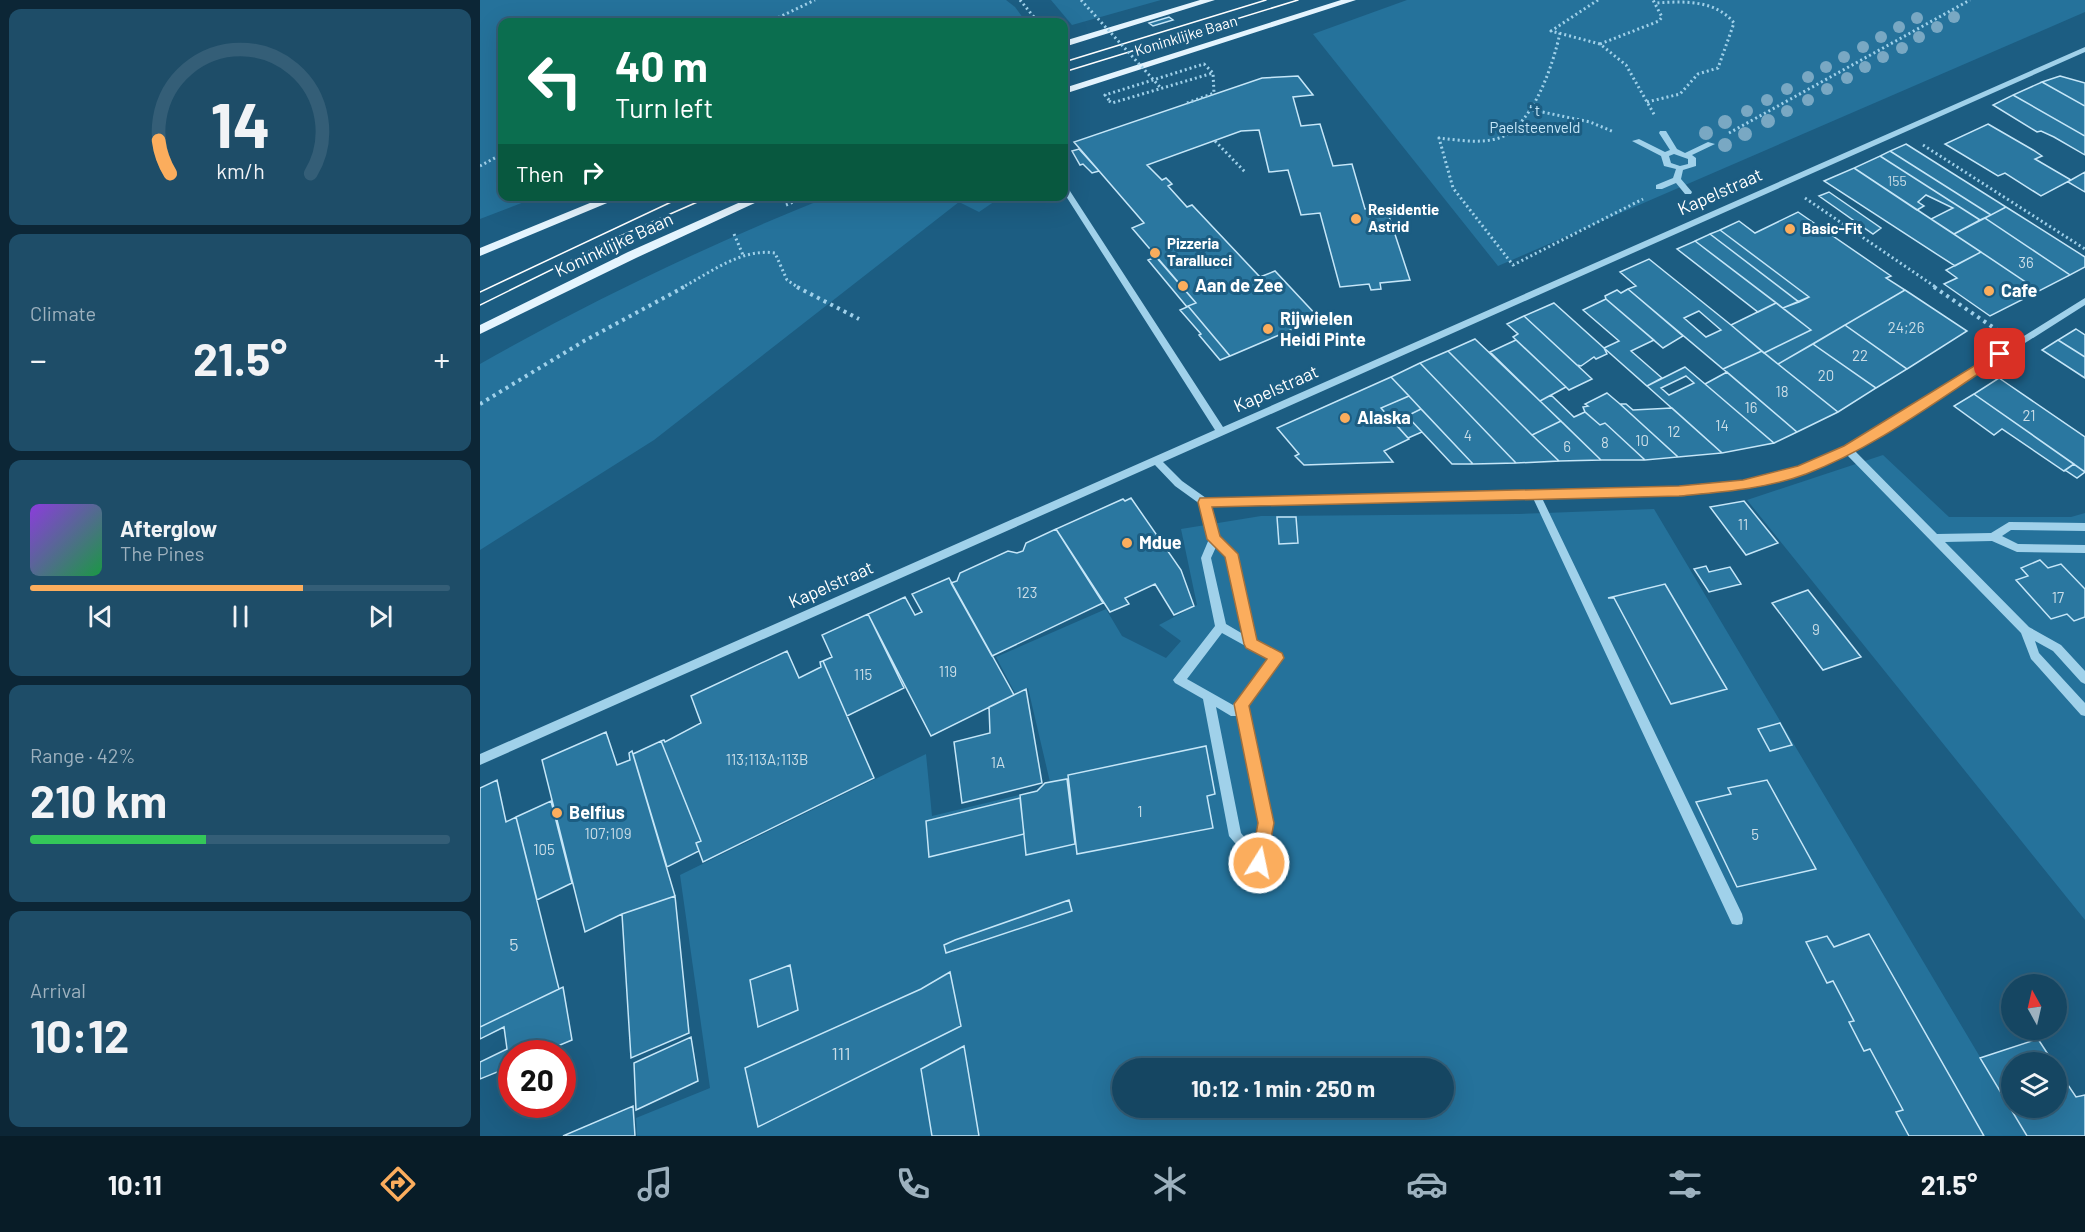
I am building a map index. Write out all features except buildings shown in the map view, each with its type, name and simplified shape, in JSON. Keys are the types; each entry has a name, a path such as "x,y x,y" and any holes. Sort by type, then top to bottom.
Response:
{"main road":[{"name":"Koninklijke Baan","path":"1068,43 1210,0"},
{"name":"Koninklijke Baan","path":"1068,90 1351,0"},
{"path":"480,252 607,201"},
{"name":"Koninklijke Baan","path":"480,330 632,255 754,201"}],"street":[{"name":"Kapelstraat","path":"480,760 2085,49"},
{"path":"1663,133 1674,151"},
{"path":"1636,141 1665,156 1667,164 1680,168 1692,166 1692,158 1688,154 1674,151 1665,156"},
{"path":"1688,154 1711,144"},
{"path":"1677,179 1680,168"},
{"path":"1659,187 1677,179"},
{"path":"1677,179 1688,192"},
{"path":"1068,194 1221,431"},
{"path":"1204,502 1679,491 1743,485 1801,471 1848,450 2085,301"},
{"path":"1848,450 2025,630 2057,648 2085,679"},
{"path":"1156,460 1165,472 1204,502 1214,539 1232,554 1251,644"},
{"path":"1536,495 1737,919"},
{"path":"1993,537 2009,526 2085,526"},
{"path":"1933,538 1993,537 2017,548 2085,549"},
{"path":"1214,539 1206,558 1221,627 1276,658 1235,712 1179,680 1221,627"},
{"path":"2025,630 2035,656 2085,711"},
{"path":"1208,697 1235,836 1259,863 1266,823 1241,704"}],"path":[{"path":"777,18 814,0"},
{"path":"1020,0 1035,18"},
{"path":"1081,0 1155,80 1158,88"},
{"path":"1598,0 1551,31 1600,44 1626,65 1636,88 1647,102 1663,133"},
{"path":"1600,44 1653,25 1662,17 1657,3 1653,0"},
{"path":"1711,144 1970,0"},
{"path":"1647,102 1680,94 1698,74 1718,68 1734,23 1725,10 1711,6 1686,2 1657,3"},
{"path":"1560,33 1556,54 1528,109 1504,135 1474,140 1439,138 1453,188 1513,265 1631,206 1659,187"},
{"path":"1187,104 1185,102 1214,93 1213,72 1204,64 1105,95 1112,103 1213,72"},
{"path":"1528,109 1590,122 1636,141"},
{"path":"1900,130 2085,249"},
{"path":"1215,141 1246,173"},
{"path":"480,166 498,156"},
{"path":"1782,183 2017,344"},
{"path":"732,229 743,255"},
{"path":"480,404 584,341 743,255 762,251 775,253 787,280 810,296 859,319"}],"green space":[{"path":"480,0 1006,0 1023,18 498,18 498,201 527,201 480,219"},
{"path":"1051,0 1161,0 1072,25"},
{"name":"' t Paelsteenveld","path":"1407,0 2085,0 2085,12 1498,266 1313,34"},
{"path":"818,201 995,201 979,212 959,202 654,440 480,550 480,364 651,274"},
{"path":"1883,455 1949,517 2071,517 2085,513 2085,920 1747,500"},
{"path":"1654,509 2001,1092 2001,1118 2016,1118 2027,1136 637,1136 636,1118 710,1088 680,875 926,754 932,816 1036,791 1050,782 1028,688 1015,693 996,657 1106,609 1122,636 1166,658 1181,641 1159,625 1197,605 1181,529 1261,516 1518,514"}],"tram line":[{"path":"1068,61 1266,0"},
{"path":"1068,71 1298,0"},
{"path":"480,292 673,201"},
{"path":"480,305 618,237 700,201"}],"place":[{"name":"Residentie Astrid","path":"1356,219"},
{"name":"Basic-Fit","path":"1790,229"},
{"name":"Pizzeria Tarallucci","path":"1155,253"},
{"name":"Aan de Zee","path":"1183,286"},
{"name":"Cafe","path":"1989,291"},
{"name":"Rijwielen Heidi Pinte","path":"1268,329"},
{"name":"Alaska","path":"1345,418"},
{"name":"Mdue","path":"1127,543"},
{"name":"Belfius","path":"557,813"}],"route":[{"path":"1259,863 1266,823 1241,704 1276,658 1251,644 1232,554 1214,539 1204,502 1679,491 1743,485 1801,471 1848,450 2000,354"}]}
